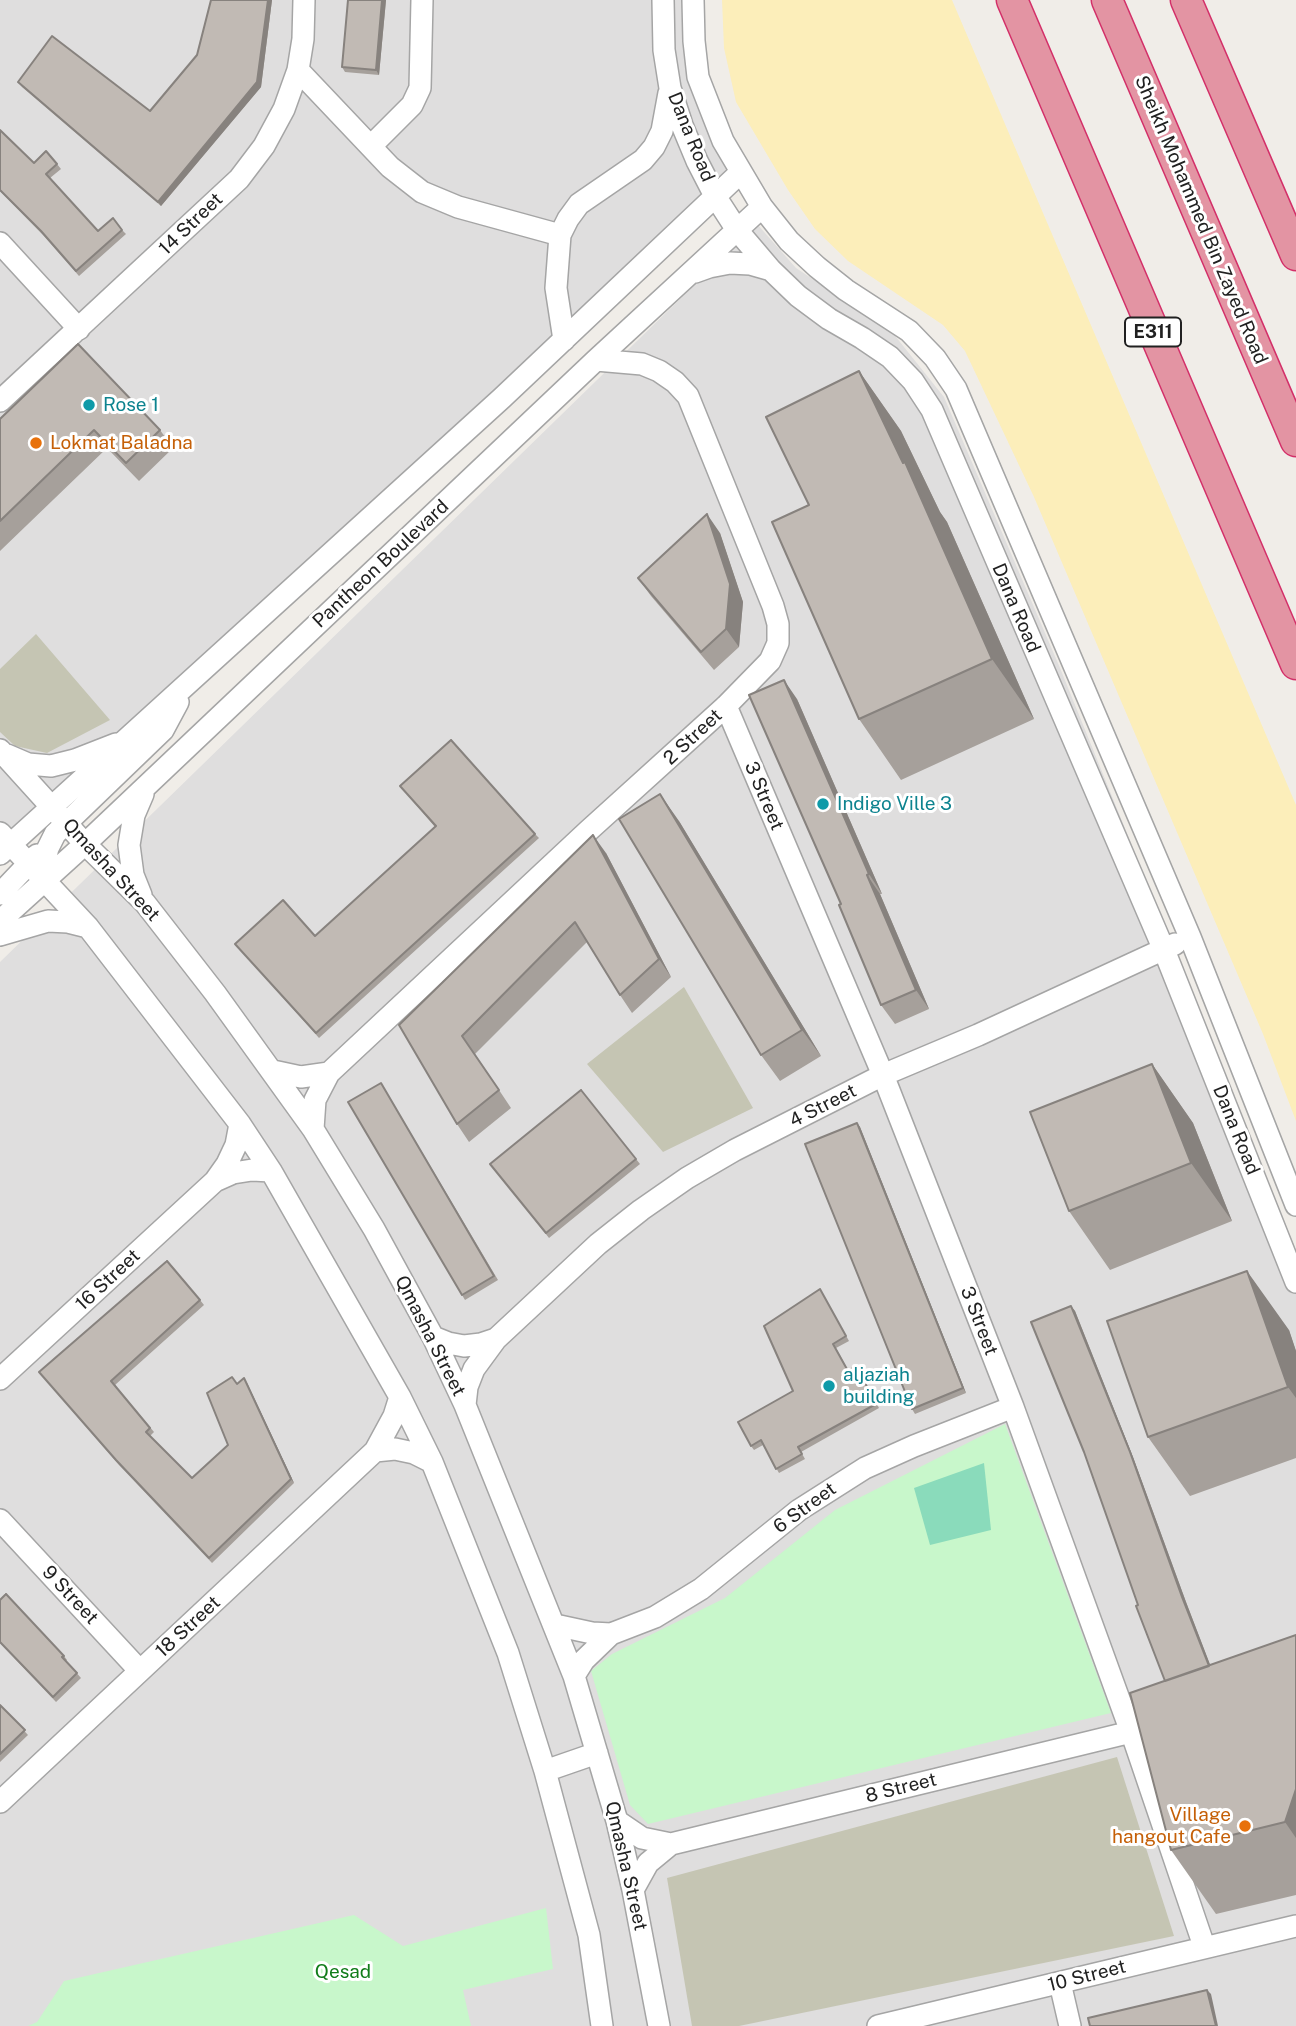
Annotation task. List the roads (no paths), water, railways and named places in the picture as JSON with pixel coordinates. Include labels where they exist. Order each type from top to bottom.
[{"type":"highway","name":"E311","points":[[1012,0],[1296,664]]},
{"type":"highway","name":"Sheikh Mohammed Bin Zayed Road","points":[[1107,0],[1296,441]]},
{"type":"highway","points":[[1186,0],[1296,255]]},
{"type":"street","name":"14 Street","points":[[0,401],[239,179],[284,109],[298,69],[303,39],[304,0]]},
{"type":"street","points":[[370,146],[412,105],[420,88],[422,0]]},
{"type":"street","name":"Dana Road","points":[[663,0],[664,50],[670,88],[696,162],[737,230],[771,270],[798,296],[890,357],[913,382],[932,410],[1164,950],[1296,1282]]},
{"type":"street","name":"Dana Road","points":[[693,0],[698,77],[723,141],[762,207],[789,242],[817,267],[846,290],[908,331],[935,358],[956,389],[1190,937],[1296,1205]]},
{"type":"street","points":[[298,69],[405,180],[439,201],[560,235]]},
{"type":"street","points":[[564,340],[556,288],[560,235],[579,204],[643,160],[654,147],[662,131],[670,88]]},
{"type":"street","name":"Pantheon Boulevard","points":[[4,844],[59,815],[131,738],[564,340],[741,172]]},
{"type":"street","name":"Pantheon Boulevard","points":[[0,921],[762,207]]},
{"type":"street","points":[[0,243],[79,329]]},
{"type":"street","points":[[690,274],[730,263],[751,264],[771,270]]},
{"type":"street","name":"2 Street","points":[[313,1129],[315,1100],[329,1073],[726,706],[770,661],[778,643],[778,624],[773,606],[688,396],[675,382],[642,364],[596,360]]},
{"type":"street","points":[[0,894],[30,865],[59,815],[163,730],[183,690]]},
{"type":"street","name":"3 Street","points":[[726,706],[883,1075],[1013,1407],[1204,1946]]},
{"type":"street","points":[[3,752],[27,764],[51,766],[75,760],[131,738]]},
{"type":"street","name":"Qmasha Street","points":[[3,752],[85,844],[145,903],[215,993],[313,1129],[374,1229],[433,1337],[465,1405],[575,1676],[617,1821],[659,2026]]},
{"type":"street","points":[[145,903],[133,875],[129,845],[134,814],[146,787]]},
{"type":"street","points":[[46,880],[44,864],[59,815]]},
{"type":"street","points":[[4,844],[46,880],[88,927],[240,1124],[271,1171],[400,1397],[432,1462],[508,1653],[545,1771],[589,1935],[602,2026]]},
{"type":"street","points":[[0,935],[48,921],[88,927]]},
{"type":"street","name":"4 Street","points":[[465,1405],[467,1387],[474,1369],[496,1339],[598,1244],[687,1178],[734,1150],[883,1075],[978,1035],[1190,937]]},
{"type":"street","points":[[273,1072],[301,1077],[329,1073]]},
{"type":"street","name":"16 Street","points":[[0,1379],[215,1181],[236,1144],[240,1124]]},
{"type":"street","name":"16 Street","points":[[215,1181],[233,1173],[271,1171]]},
{"type":"street","points":[[433,1337],[464,1346],[496,1339]]},
{"type":"street","name":"18 Street","points":[[0,1802],[375,1451],[394,1416],[400,1397]]},
{"type":"street","name":"6 Street","points":[[575,1676],[596,1646],[611,1634],[655,1617],[701,1589],[799,1510],[864,1468],[1013,1407]]},
{"type":"street","points":[[375,1451],[394,1449],[414,1453],[432,1462]]},
{"type":"street","name":"9 Street","points":[[0,1520],[141,1671]]},
{"type":"street","name":"6 Street","points":[[555,1625],[611,1634]]},
{"type":"street","name":"8 Street","points":[[617,1821],[642,1838],[671,1844],[1130,1732]]},
{"type":"street","points":[[545,1771],[597,1753]]},
{"type":"street","name":"8 Street","points":[[633,1889],[648,1863],[671,1844]]},
{"type":"street","name":"10 Street","points":[[878,2026],[1296,1926]]},
{"type":"street","points":[[1060,1983],[1070,2026]]},
{"type":"place","name":"Rose 1","points":[[89,405]]},
{"type":"place","name":"Lokmat Baladna","points":[[36,443]]},
{"type":"place","name":"Indigo Ville 3","points":[[823,804]]},
{"type":"place","name":"aljaziah building","points":[[829,1386]]},
{"type":"place","name":"Village hangout Cafe","points":[[1245,1826]]},
{"type":"park label","name":"Qesad","points":[[343,1972]]}]
